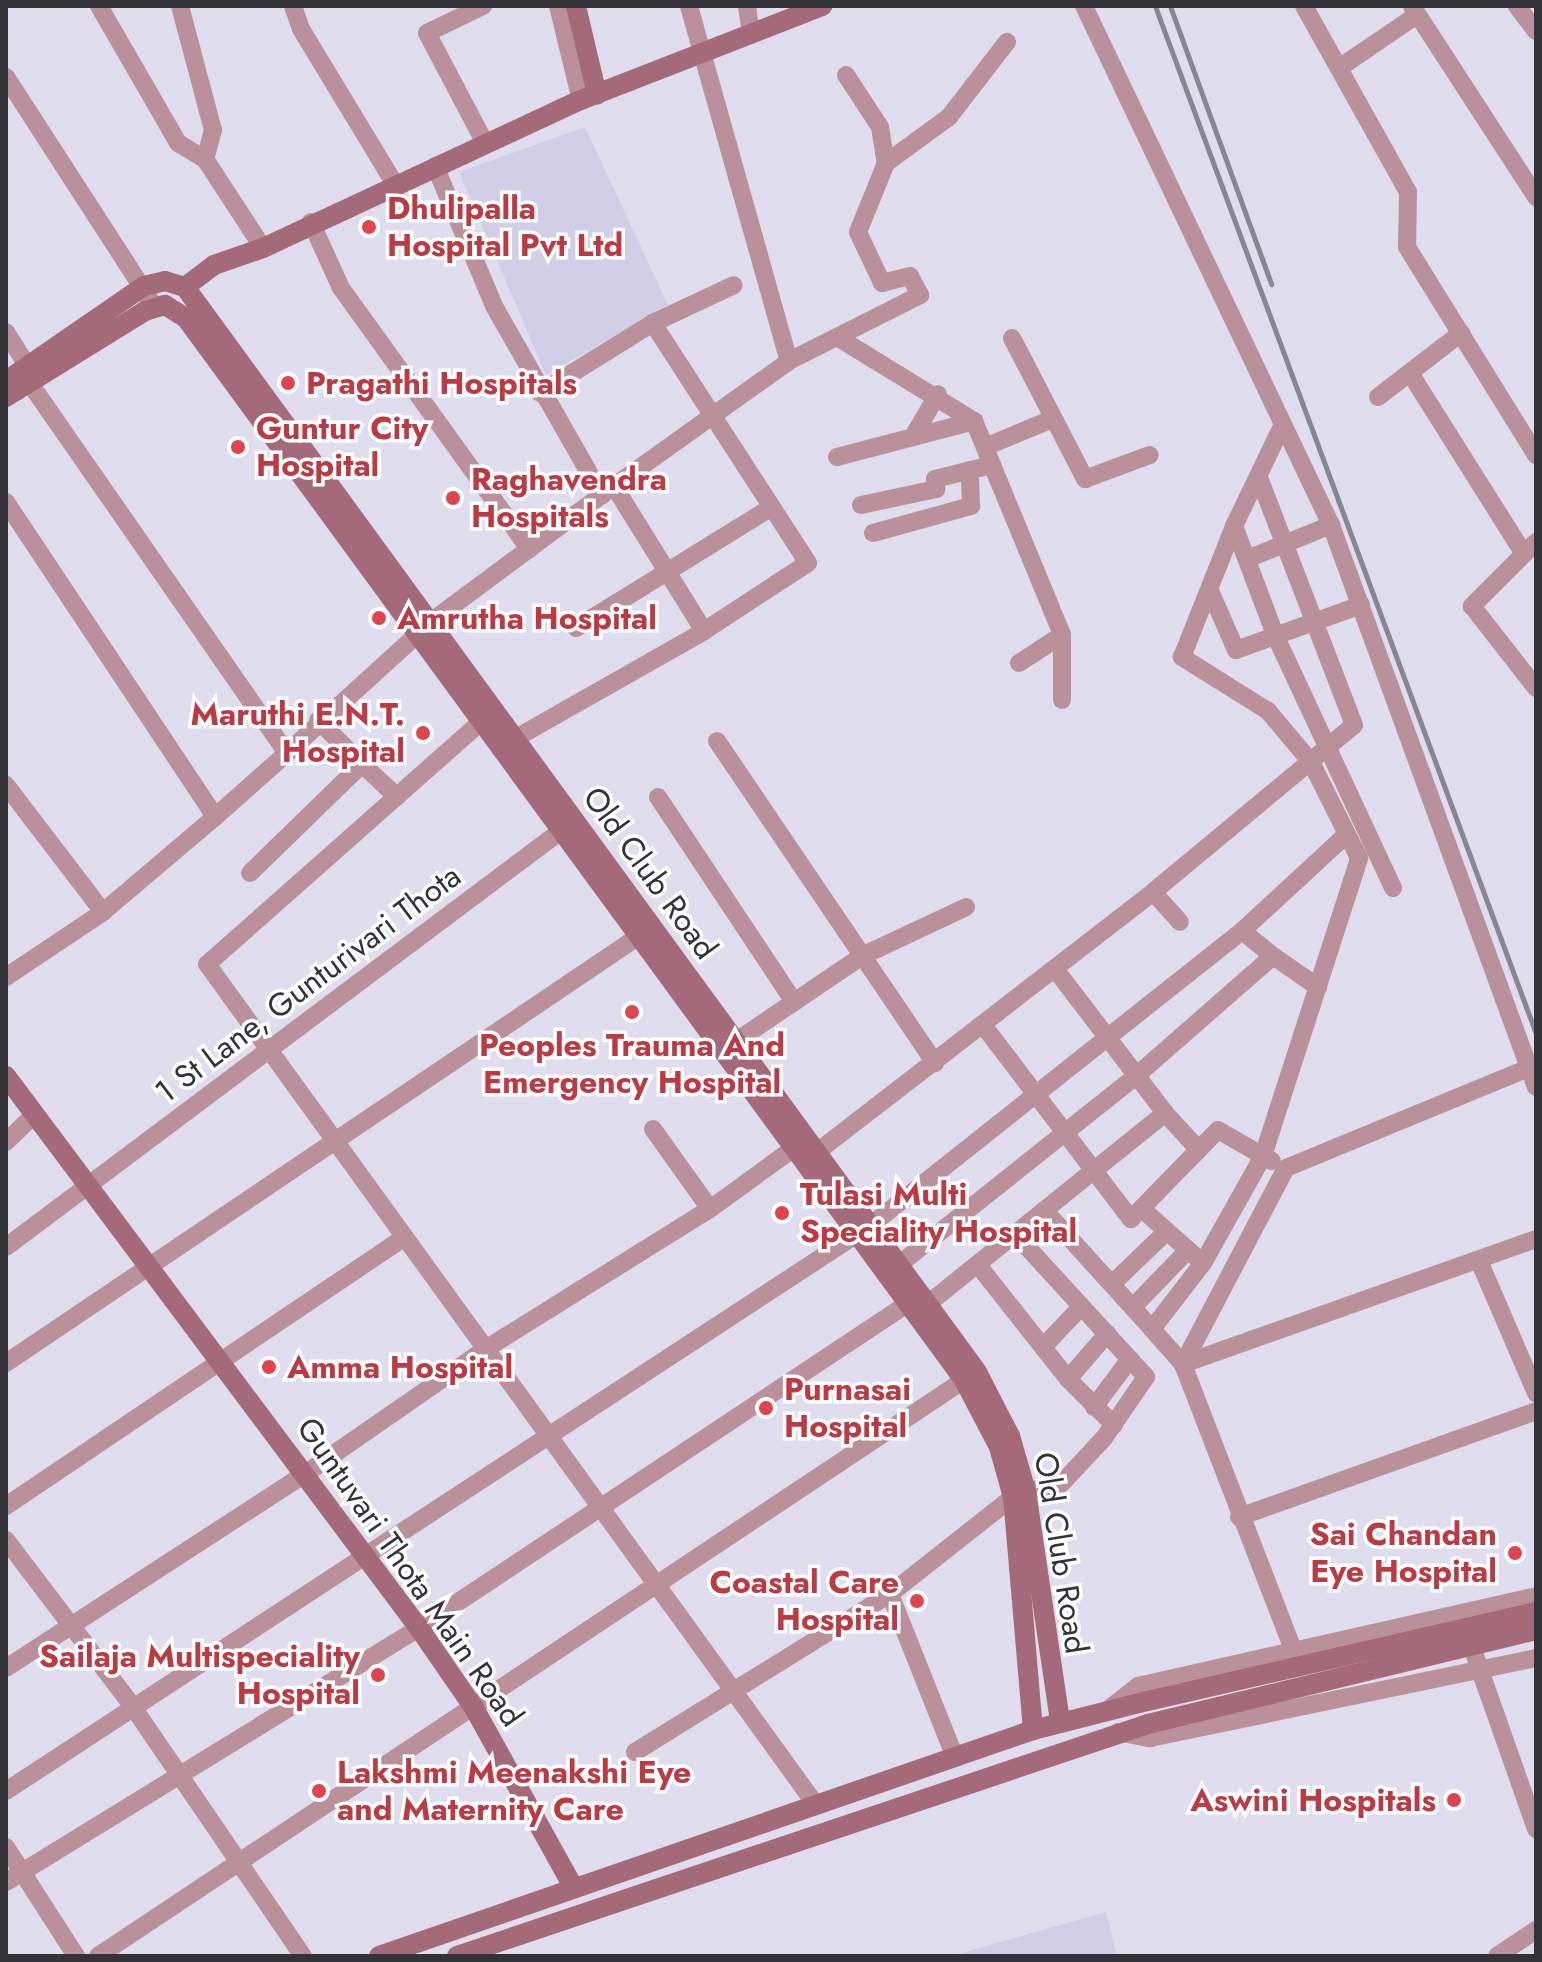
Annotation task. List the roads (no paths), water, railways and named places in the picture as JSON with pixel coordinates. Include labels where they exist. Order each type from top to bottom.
[{"type":"street","points":[[99,6],[178,143],[205,159],[263,248]]},
{"type":"street","points":[[180,6],[213,130],[205,159]]},
{"type":"street","points":[[293,6],[301,29],[395,184]]},
{"type":"street","points":[[483,6],[427,33],[485,143]]},
{"type":"street","points":[[558,6],[589,97]]},
{"type":"street","points":[[576,6],[589,97]]},
{"type":"street","points":[[689,6],[700,56],[789,361]]},
{"type":"street","points":[[747,6],[751,34]]},
{"type":"street","points":[[6,397],[29,374],[144,286],[165,281],[185,287],[214,265],[263,248],[311,222],[589,97],[700,56],[796,12],[822,6]]},
{"type":"street","points":[[1084,6],[1331,525],[1536,1087]]},
{"type":"street","points":[[1304,6],[1408,192],[1407,247],[1536,455]]},
{"type":"street","points":[[1517,6],[1536,31]]},
{"type":"street","points":[[1339,68],[1414,10],[1536,197]]},
{"type":"street","points":[[886,163],[949,117],[1007,42]]},
{"type":"street","points":[[6,977],[103,912],[215,817],[287,753],[318,720],[424,628],[529,549],[789,361],[920,295],[910,276],[882,283],[858,232],[886,163],[880,127],[846,75]]},
{"type":"street","points":[[6,77],[155,307],[29,374],[6,381]]},
{"type":"street","points":[[435,166],[494,306],[540,393],[668,573],[704,631]]},
{"type":"street","points":[[311,222],[341,288],[529,549]]},
{"type":"street","points":[[540,393],[653,323],[734,285]]},
{"type":"street","name":"Old Club Road","points":[[185,287],[424,628],[482,721],[794,1148],[865,1229],[990,1394],[1020,1494],[1060,1721]]},
{"type":"street","name":"Old Club Road","points":[[155,307],[174,307],[186,318],[424,628],[516,738],[817,1152],[865,1229],[901,1263],[999,1447],[1020,1494],[1033,1730]]},
{"type":"street","points":[[516,738],[704,631],[808,563],[653,323]]},
{"type":"street","points":[[6,332],[29,374],[287,753]]},
{"type":"street","points":[[1378,397],[1461,333]]},
{"type":"street","points":[[837,337],[907,383],[938,394],[974,421],[1062,635],[1062,700]]},
{"type":"street","points":[[1012,338],[1050,420],[1085,479],[1150,455]]},
{"type":"street","points":[[1410,373],[1530,548],[1472,606],[1536,688]]},
{"type":"street","points":[[915,433],[938,394]]},
{"type":"street","points":[[985,447],[1050,420]]},
{"type":"street","points":[[837,457],[915,433],[974,421]]},
{"type":"street","points":[[1152,1329],[1203,1263],[1263,1156],[1359,858],[1311,762],[1268,711],[1182,657],[1211,593],[1234,526],[1283,424]]},
{"type":"street","points":[[861,505],[936,489],[935,479],[991,465]]},
{"type":"street","points":[[873,533],[971,506],[970,470]]},
{"type":"street","points":[[817,1152],[1153,892],[1354,725],[1259,477]]},
{"type":"street","points":[[6,502],[215,817]]},
{"type":"street","points":[[576,628],[772,507]]},
{"type":"street","points":[[1247,559],[1331,525]]},
{"type":"street","points":[[1234,526],[1276,637],[1393,888]]},
{"type":"street","points":[[1211,593],[1236,650],[1361,605]]},
{"type":"street","points":[[1019,663],[1062,635]]},
{"type":"street","points":[[318,720],[397,797]]},
{"type":"street","points":[[482,721],[207,964],[266,1053],[816,1805]]},
{"type":"street","points":[[717,741],[935,1063]]},
{"type":"street","points":[[250,873],[362,764]]},
{"type":"street","points":[[6,785],[103,912]]},
{"type":"street","points":[[658,797],[794,1002]]},
{"type":"street","name":"1 St Lane, Gunturivari Thota","points":[[6,1247],[91,1188],[562,830]]},
{"type":"street","points":[[6,1791],[865,1229],[1035,1098],[1242,931],[1346,835]]},
{"type":"street","points":[[1153,892],[1180,922]]},
{"type":"street","points":[[735,1042],[862,956],[966,907]]},
{"type":"street","points":[[1242,931],[1318,987]]},
{"type":"street","points":[[6,1363],[639,936]]},
{"type":"street","points":[[901,1263],[1136,1076],[1273,956]]},
{"type":"street","points":[[1055,969],[1165,1113],[1199,1150]]},
{"type":"street","points":[[983,1025],[1035,1098],[1131,1219],[1218,1130],[1286,1168]]},
{"type":"street","points":[[1183,1364],[1286,1168],[1529,1068]]},
{"type":"street","name":"Guntuvari Thota Main Road","points":[[6,1076],[152,1265],[419,1628],[474,1708],[572,1885]]},
{"type":"street","points":[[14,1877],[419,1628],[978,1265],[1165,1113]]},
{"type":"street","points":[[6,1142],[35,1114]]},
{"type":"street","points":[[653,1129],[710,1209]]},
{"type":"street","points":[[6,1668],[305,1474],[484,1350],[710,1209],[794,1148]]},
{"type":"street","points":[[1142,1209],[1203,1263]]},
{"type":"street","points":[[1046,1212],[1183,1364],[1239,1517],[1294,1652]]},
{"type":"street","points":[[1112,1284],[1166,1232]]},
{"type":"street","points":[[635,1752],[890,1594],[1020,1494],[1062,1483],[1114,1425],[1146,1377],[1017,1236]]},
{"type":"street","points":[[6,1506],[402,1239]]},
{"type":"street","points":[[1183,1364],[1480,1263],[1536,1239]]},
{"type":"street","points":[[1133,1307],[1187,1251]]},
{"type":"street","points":[[1480,1263],[1536,1393]]},
{"type":"street","points":[[978,1265],[1068,1379],[1114,1425]]},
{"type":"street","points":[[1043,1347],[1081,1307]]},
{"type":"street","points":[[1068,1379],[1107,1334]]},
{"type":"street","points":[[1094,1407],[1130,1359]]},
{"type":"street","points":[[98,1956],[658,1588],[964,1380]]},
{"type":"street","points":[[1239,1517],[1536,1411]]},
{"type":"street","points":[[6,1540],[68,1627],[133,1707],[242,1862],[303,1956]]},
{"type":"street","points":[[890,1594],[955,1757]]},
{"type":"street","points":[[1110,1708],[1138,1686],[1536,1596]]},
{"type":"street","points":[[379,1956],[572,1885],[1060,1721],[1536,1612]]},
{"type":"street","points":[[1461,1615],[1536,1829]]},
{"type":"street","points":[[457,1956],[1118,1732],[1536,1630]]},
{"type":"street","points":[[1118,1732],[1150,1738],[1536,1658]]},
{"type":"street","points":[[6,1847],[14,1877],[76,1956]]},
{"type":"street","points":[[1497,1956],[1520,1950],[1536,1930]]},
{"type":"railway","points":[[1155,6],[1536,1034]]},
{"type":"railway","points":[[1170,6],[1271,284]]},
{"type":"place","name":"Dhulipalla Hospital Pvt Ltd","points":[[369,227]]},
{"type":"place","name":"Pragathi Hospitals","points":[[288,383]]},
{"type":"place","name":"Guntur City Hospital","points":[[238,447]]},
{"type":"place","name":"Raghavendra Hospitals","points":[[453,498]]},
{"type":"place","name":"Amrutha Hospital","points":[[379,618]]},
{"type":"place","name":"Maruthi E.N.T. Hospital","points":[[423,733]]},
{"type":"place","name":"Peoples Trauma And Emergency Hospital","points":[[632,1012]]},
{"type":"place","name":"Tulasi Multi Speciality Hospital","points":[[782,1213]]},
{"type":"place","name":"Amma Hospital","points":[[269,1367]]},
{"type":"place","name":"Purnasai Hospital","points":[[766,1408]]},
{"type":"place","name":"Sai Chandan Eye Hospital","points":[[1515,1553]]},
{"type":"place","name":"Coastal Care Hospital","points":[[917,1601]]},
{"type":"place","name":"Sailaja Multispeciality Hospital","points":[[378,1675]]},
{"type":"place","name":"Lakshmi Meenakshi Eye and Maternity Care","points":[[319,1791]]},
{"type":"place","name":"Aswini Hospitals","points":[[1454,1800]]}]
